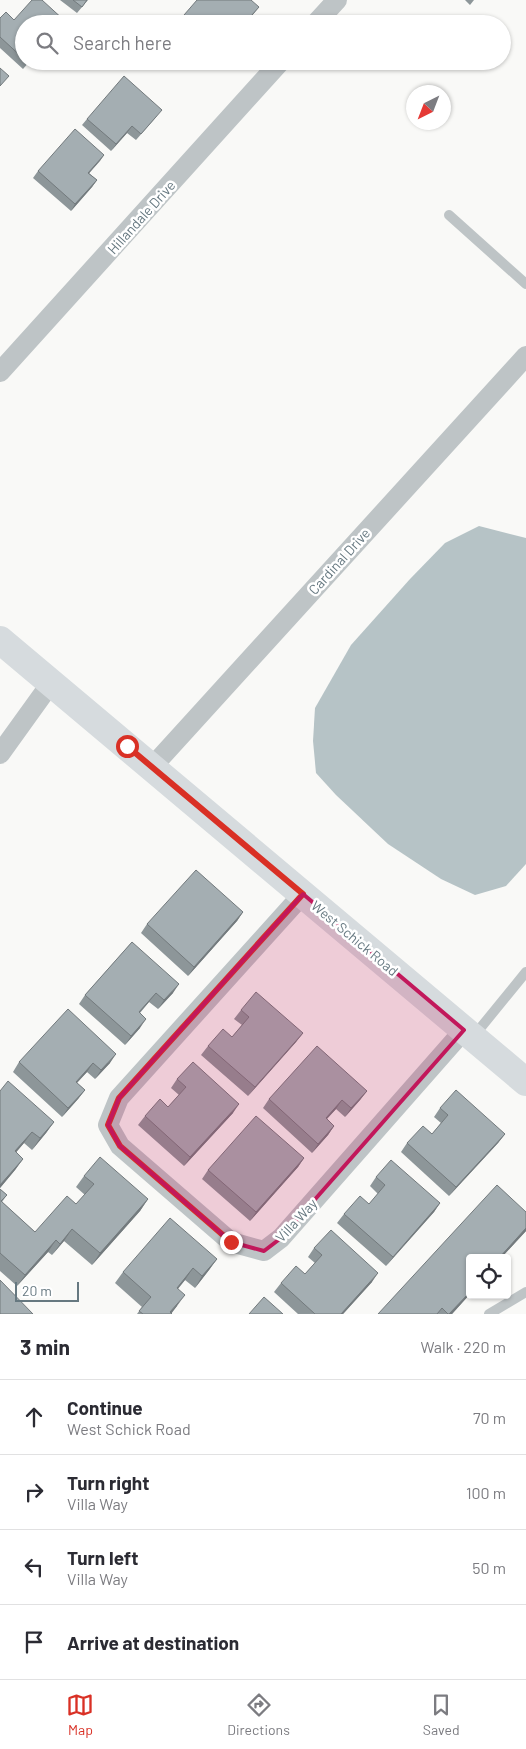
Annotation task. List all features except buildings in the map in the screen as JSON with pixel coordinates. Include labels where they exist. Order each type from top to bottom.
[{"type":"street","points":[[323,15],[337,0]]},
{"type":"street","name":"Hillandale Drive","points":[[0,372],[273,70]]},
{"type":"street","name":"Cardinal Drive","points":[[152,767],[526,356]]},
{"type":"street","name":"West Schick Road","points":[[0,640],[526,1082]]},
{"type":"street","points":[[0,754],[52,683]]},
{"type":"street","name":"Villa Way","points":[[303,894],[119,1098],[108,1125],[120,1146],[231,1242],[264,1251],[281,1238],[468,1033]]},
{"type":"lane","points":[[449,215],[526,284]]},
{"type":"lane","points":[[468,1033],[526,972]]},
{"type":"lane","points":[[490,1314],[526,1292]]},
{"type":"highlighted area","points":[[303,894],[464,1030],[281,1238],[264,1251],[231,1242],[120,1146],[108,1125],[119,1098]]},
{"type":"shaded area","points":[[479,526],[526,538],[526,864],[506,886],[475,895],[441,879],[388,844],[336,795],[316,773],[313,741],[315,708],[351,645],[445,543]]},
{"type":"route","points":[[127,746],[303,894],[119,1098],[108,1125],[120,1146],[231,1242]]}]
